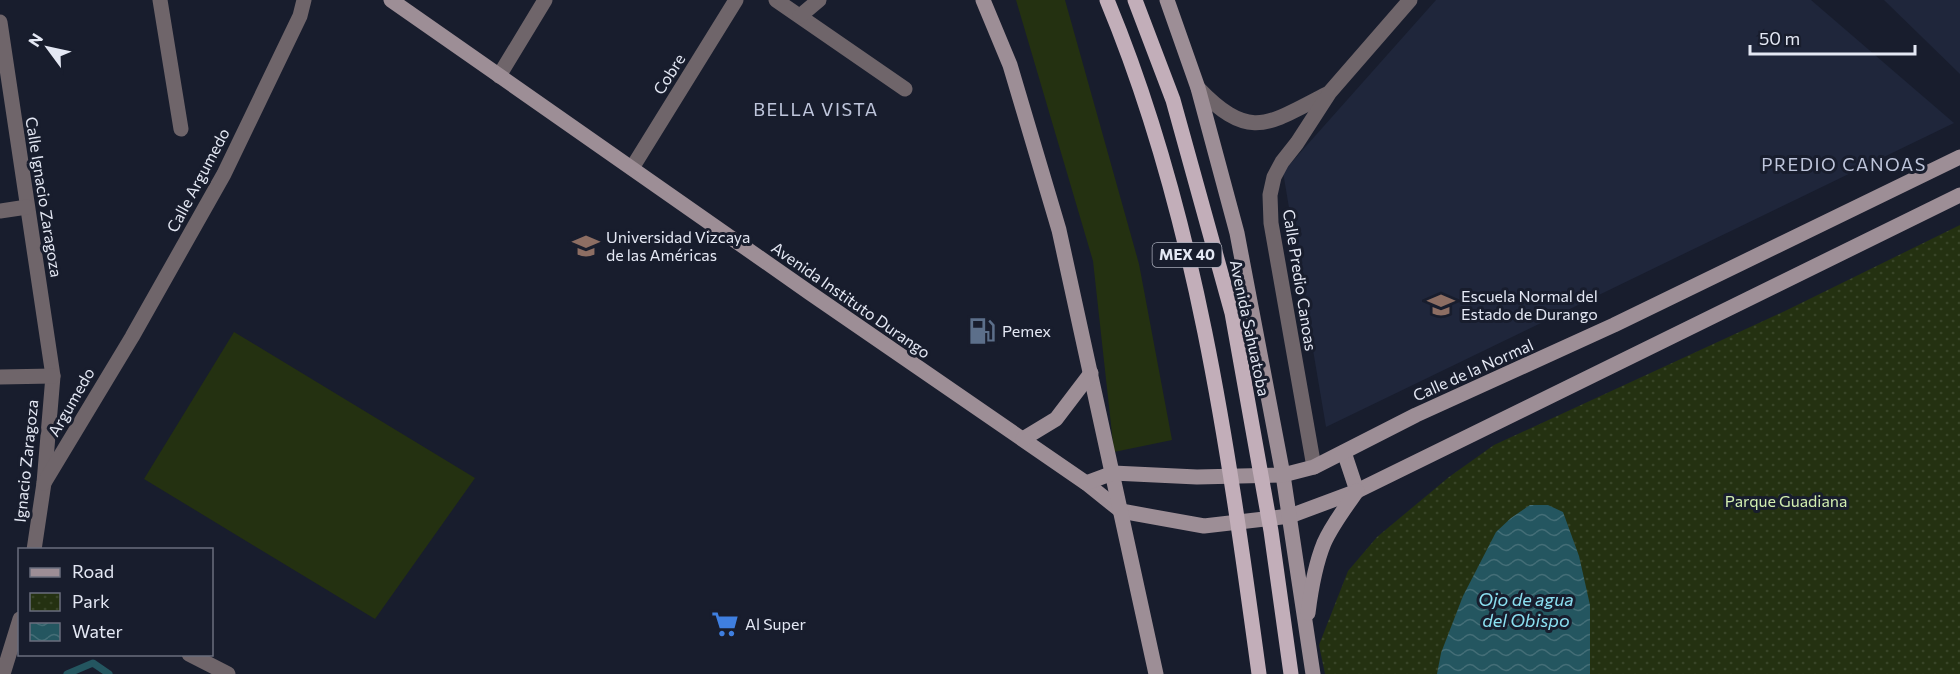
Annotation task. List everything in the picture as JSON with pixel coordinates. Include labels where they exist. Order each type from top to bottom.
[{"type":"main road","name":"MEX 40","points":[[1107,0],[1140,85],[1150,118],[1204,325],[1238,518],[1259,674]]},
{"type":"main road","name":"Avenida Sahuatoba","points":[[1135,0],[1173,100],[1232,313],[1271,531],[1291,674]]},
{"type":"street","points":[[160,0],[181,129]]},
{"type":"street","name":"Calle Argumedo","points":[[111,370],[138,327],[224,174],[300,16],[304,0]]},
{"type":"street","name":"Avenida Instituto Durango","points":[[391,0],[1086,483],[1121,511]]},
{"type":"street","points":[[500,76],[545,0]]},
{"type":"street","name":"Cobre","points":[[632,168],[736,0]]},
{"type":"street","points":[[776,0],[906,88]]},
{"type":"street","points":[[800,16],[819,0]]},
{"type":"street","points":[[983,0],[1010,65],[1056,219],[1156,674]]},
{"type":"street","points":[[1167,0],[1198,88],[1237,233],[1283,475],[1314,674]]},
{"type":"street","name":"Calle Predio Canoas","points":[[1314,467],[1271,224],[1270,195],[1274,177],[1282,162],[1330,92],[1410,0]]},
{"type":"street","name":"Calle Ignacio Zaragoza","points":[[0,22],[53,376]]},
{"type":"street","points":[[1198,88],[1217,107],[1234,118],[1250,123],[1267,122],[1282,117],[1330,92]]},
{"type":"street","name":"Calle de la Normal","points":[[1113,473],[1197,477],[1283,475],[1314,467],[1416,415],[1614,325],[1960,157]]},
{"type":"street","points":[[1121,511],[1204,526],[1290,516],[1357,491],[1960,195]]},
{"type":"street","points":[[0,211],[27,207]]},
{"type":"street","name":"Argumedo","points":[[44,483],[111,370]]},
{"type":"street","points":[[1023,439],[1056,419],[1091,373]]},
{"type":"street","points":[[0,377],[53,376]]},
{"type":"street","name":"Ignacio Zaragoza","points":[[34,548],[44,483],[53,376]]},
{"type":"street","points":[[1344,452],[1357,491]]},
{"type":"street","points":[[1086,483],[1113,473]]},
{"type":"street","points":[[1305,627],[1312,585],[1324,544],[1357,491]]},
{"type":"street","points":[[2,674],[18,625]]},
{"type":"street","points":[[193,656],[228,674]]},
{"type":"shaded area","name":"Escuela Normal del Estado de Durango","points":[[1436,0],[1811,0],[1954,123],[1326,427],[1283,172]]},
{"type":"shaded area","points":[[1884,0],[1960,0],[1960,74]]},
{"type":"green space","points":[[1016,0],[1065,0],[1139,264],[1172,440],[1114,452],[1093,261]]},
{"type":"green space","name":"Parque Guadiana","points":[[1960,225],[1960,674],[1325,674],[1319,645],[1348,571],[1377,537],[1449,477],[1494,445],[1785,311]]},
{"type":"green space","points":[[234,332],[475,478],[375,619],[144,479]]},
{"type":"water","name":"Ojo de agua del Obispo","points":[[1530,505],[1548,505],[1563,512],[1579,556],[1590,605],[1590,674],[1437,674],[1441,653],[1463,596],[1496,532]]},
{"type":"waterway","points":[[67,674],[93,663],[109,674]]},
{"type":"place","name":"Universidad Vizcaya de las Américas","points":[[586,246]]},
{"type":"place","name":"Escuela Normal del Estado de Durango","points":[[1441,305]]},
{"type":"place","name":"Pemex","points":[[982,331]]},
{"type":"place","name":"Al Super","points":[[725,624]]},
{"type":"district","name":"BELLA VISTA","points":[[816,110]]},
{"type":"district","name":"PREDIO CANOAS","points":[[1844,165]]}]
